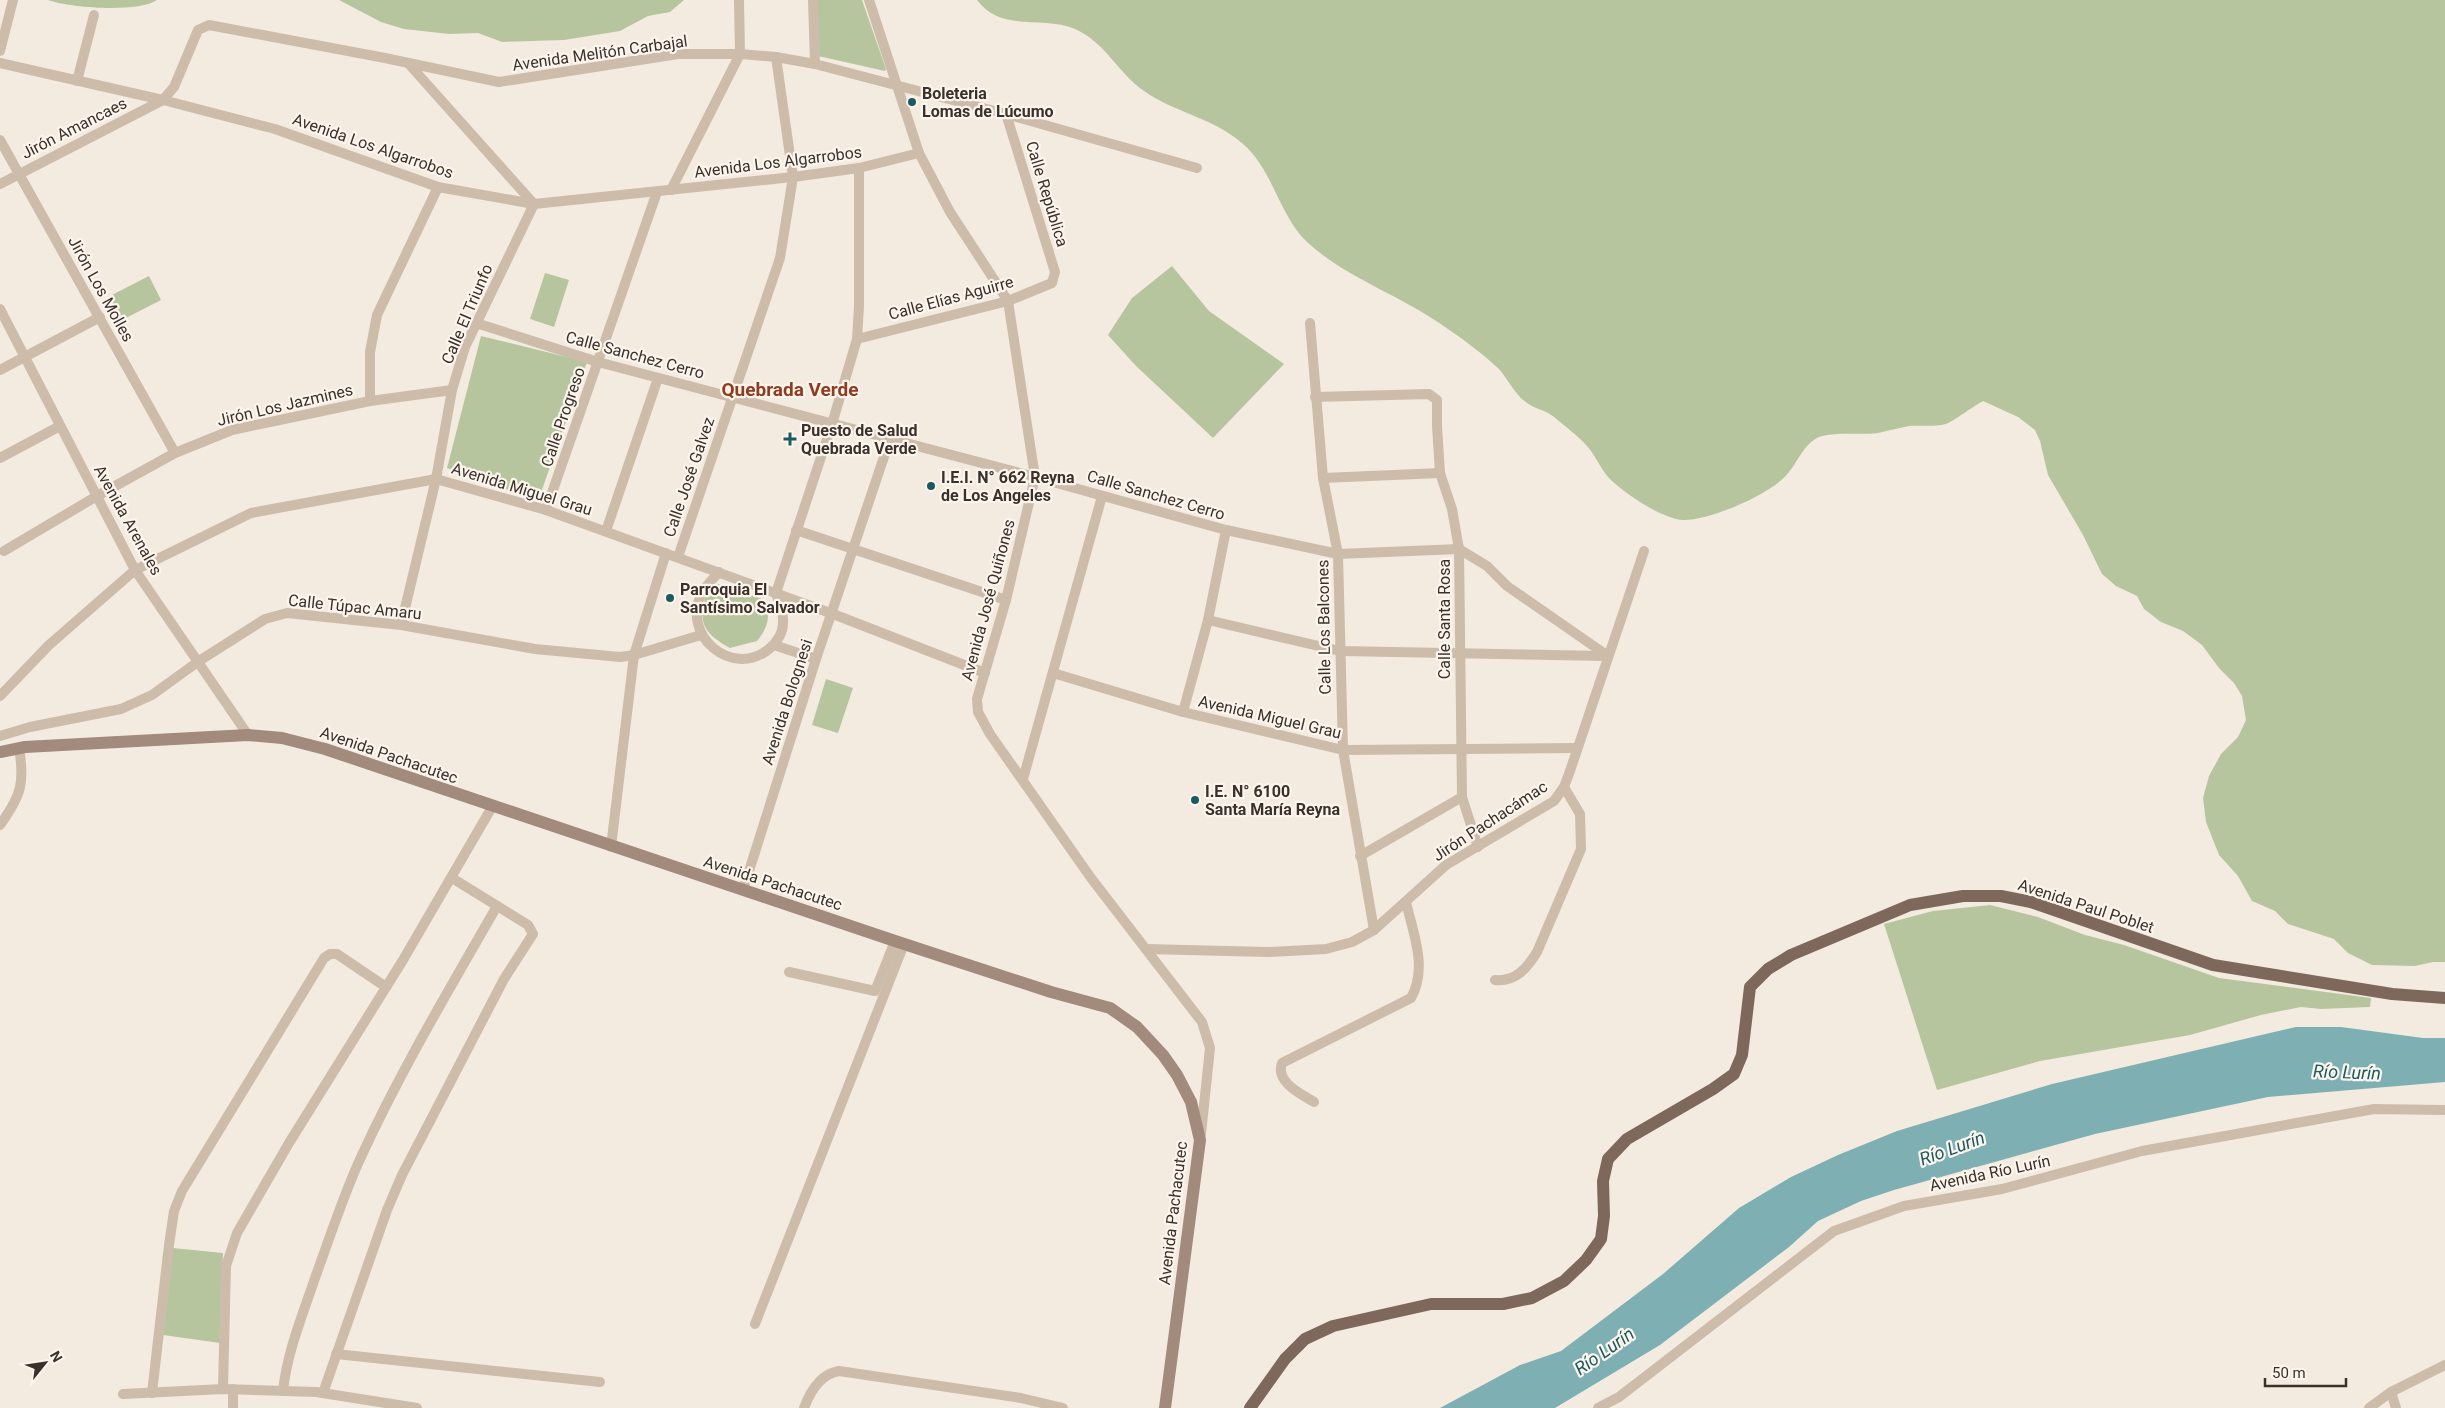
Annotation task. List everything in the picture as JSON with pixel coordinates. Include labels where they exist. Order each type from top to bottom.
[{"type":"main road","name":"Avenida Pachacutec","points":[[0,752],[19,748],[248,735],[282,738],[325,749],[492,807],[900,943],[1042,989],[1110,1008],[1137,1027],[1163,1055],[1177,1075],[1191,1102],[1200,1140],[1165,1408]]},
{"type":"main road","name":"Avenida Paul Poblet","points":[[1250,1408],[1285,1359],[1298,1345],[1305,1339],[1333,1326],[1431,1304],[1502,1304],[1532,1298],[1564,1281],[1586,1260],[1600,1239],[1604,1216],[1604,1181],[1608,1159],[1627,1139],[1713,1090],[1734,1074],[1742,1055],[1750,987],[1768,969],[1791,955],[1910,905],[1963,896],[2001,896],[2031,902],[2213,965],[2392,994],[2445,998]]},
{"type":"street","points":[[0,51],[13,0]]},
{"type":"street","points":[[671,190],[740,54],[739,0]]},
{"type":"street","points":[[813,0],[815,64]]},
{"type":"street","name":"Avenida José Quiñones","points":[[868,0],[919,153],[950,212],[1008,301],[1036,477],[1006,600],[977,700],[978,712],[990,734],[1091,878],[1202,1022],[1208,1036],[1209,1064],[1200,1140]]},
{"type":"street","points":[[77,81],[94,16]]},
{"type":"street","name":"Avenida Melitón Carbajal","points":[[163,100],[174,86],[198,30],[203,26],[408,63],[499,82],[510,82],[678,54],[776,56],[815,64],[1006,114],[1197,168]]},
{"type":"street","name":"Calle José Galvez","points":[[678,558],[780,258],[793,177],[776,56]]},
{"type":"street","name":"Avenida Los Algarrobos","points":[[0,63],[163,100],[275,129],[438,186],[534,204],[793,177],[859,168],[919,153]]},
{"type":"street","points":[[408,63],[534,204]]},
{"type":"street","name":"Jirón Amancaes","points":[[0,184],[163,100]]},
{"type":"street","name":"Calle República","points":[[1006,114],[1055,272],[1055,278],[1052,283]]},
{"type":"street","name":"Jirón Los Molles","points":[[0,140],[175,453]]},
{"type":"street","points":[[719,572],[702,592],[697,607],[697,622],[701,635],[710,647],[722,655],[736,659],[750,658],[763,654],[774,645],[782,633],[783,622],[776,593],[832,424],[857,339],[859,306],[859,168]]},
{"type":"street","points":[[370,401],[370,352],[378,315],[438,186]]},
{"type":"street","name":"Calle Progreso","points":[[546,510],[657,192]]},
{"type":"street","name":"Calle El Triunfo","points":[[401,625],[436,479],[452,390],[465,347],[534,204]]},
{"type":"street","name":"Calle Elías Aguirre","points":[[857,339],[1008,301],[1052,283]]},
{"type":"street","name":"Avenida Arenales","points":[[0,309],[135,570],[248,735]]},
{"type":"street","points":[[0,370],[100,317]]},
{"type":"street","name":"Calle Sanchez Cerro","points":[[476,323],[598,362],[1036,477],[1226,530],[1338,554],[1459,549]]},
{"type":"street","name":"Calle Los Balcones","points":[[1310,323],[1323,478],[1338,554],[1343,750],[1374,930]]},
{"type":"street","points":[[606,531],[658,378]]},
{"type":"street","name":"Jirón Los Jazmines","points":[[4,551],[175,453],[232,430],[370,401],[452,390]]},
{"type":"street","name":"Calle Santa Rosa","points":[[1315,397],[1429,394],[1437,400],[1436,426],[1440,473],[1452,509],[1459,549],[1462,797],[1478,847]]},
{"type":"street","points":[[0,458],[60,426]]},
{"type":"street","name":"Avenida Bolognesi","points":[[742,890],[816,659],[833,614],[890,439]]},
{"type":"street","points":[[1323,478],[1440,473]]},
{"type":"street","name":"Avenida Miguel Grau","points":[[0,696],[49,645],[135,570],[251,513],[436,479],[546,510],[606,531],[833,614],[984,673]]},
{"type":"street","points":[[1023,779],[1102,496]]},
{"type":"street","points":[[796,530],[1006,600]]},
{"type":"street","points":[[1183,712],[1208,620],[1226,530]]},
{"type":"street","points":[[1459,549],[1487,566],[1507,586],[1608,656]]},
{"type":"street","name":"Jirón Pachacámac","points":[[1146,949],[1268,952],[1326,949],[1352,942],[1374,930],[1446,865],[1554,801],[1564,787],[1644,551]]},
{"type":"street","name":"Calle José Galvez","points":[[611,847],[634,656],[666,553]]},
{"type":"street","name":"Calle Túpac Amaru","points":[[0,736],[30,727],[121,709],[152,695],[199,661],[276,614],[287,613],[401,625],[534,649],[620,657],[634,656],[701,635]]},
{"type":"street","points":[[1208,620],[1340,651],[1608,656]]},
{"type":"street","points":[[774,645],[816,659]]},
{"type":"street","name":"Avenida Miguel Grau","points":[[1052,673],[1183,712],[1343,750],[1577,748]]},
{"type":"street","points":[[0,825],[15,803],[20,790],[23,772],[19,748]]},
{"type":"street","points":[[1495,980],[1515,977],[1528,967],[1537,952],[1580,849],[1580,814],[1564,787]]},
{"type":"street","points":[[1360,856],[1462,797]]},
{"type":"street","points":[[233,1408],[228,1389],[226,1266],[237,1233],[289,1143],[452,878],[492,807]]},
{"type":"street","points":[[323,1393],[387,1210],[402,1175],[504,979],[533,934],[528,925],[452,878]]},
{"type":"street","points":[[1314,1102],[1292,1088],[1282,1077],[1280,1069],[1282,1063],[1411,998],[1417,987],[1420,962],[1406,902]]},
{"type":"street","points":[[283,1391],[285,1373],[311,1290],[335,1220],[361,1157],[425,1033],[497,906]]},
{"type":"street","points":[[789,972],[875,991],[900,943]]},
{"type":"street","points":[[755,1324],[900,943]]},
{"type":"street","points":[[152,1393],[174,1211],[186,1184],[324,958],[330,954],[337,954],[386,987]]},
{"type":"street","name":"Avenida Río Lurín","points":[[1598,1408],[1619,1397],[1834,1230],[1904,1206],[2002,1189],[2142,1151],[2374,1109],[2445,1110]]},
{"type":"street","points":[[336,1354],[600,1382]]},
{"type":"street","points":[[2368,1408],[2391,1392],[2445,1364]]},
{"type":"street","points":[[804,1408],[809,1394],[821,1380],[830,1373],[839,1371],[1021,1398],[1063,1408]]},
{"type":"street","points":[[123,1394],[228,1389],[283,1391],[323,1393],[417,1408]]},
{"type":"street","points":[[2391,1392],[2396,1408]]},
{"type":"green space","points":[[48,0],[157,0],[135,7],[104,8],[58,3]]},
{"type":"green space","points":[[339,0],[684,0],[670,12],[648,16],[620,31],[564,40],[502,42],[478,33],[449,34],[404,29],[381,22]]},
{"type":"green space","points":[[818,0],[862,0],[886,69],[885,71],[818,56]]},
{"type":"green space","points":[[977,0],[2445,0],[2445,962],[2433,962],[2415,966],[2372,965],[2348,953],[2334,939],[2288,924],[2275,911],[2252,901],[2238,876],[2219,855],[2206,822],[2203,798],[2209,776],[2221,754],[2238,737],[2246,720],[2242,696],[2234,683],[2219,668],[2202,645],[2183,631],[2161,622],[2144,609],[2137,596],[2116,586],[2102,574],[2083,535],[2048,475],[2040,441],[2035,430],[2018,417],[1983,401],[1946,424],[1909,426],[1878,433],[1822,436],[1816,438],[1807,446],[1781,480],[1756,497],[1724,511],[1694,519],[1683,520],[1664,515],[1632,497],[1614,483],[1580,439],[1551,415],[1523,400],[1499,369],[1473,347],[1428,316],[1356,277],[1322,255],[1307,242],[1289,219],[1262,166],[1243,144],[1232,135],[1156,99],[1144,91],[1126,76],[1095,42],[1075,29],[1050,23],[1010,20],[987,10]]},
{"type":"green space","points":[[1172,266],[1209,311],[1284,364],[1213,438],[1136,366],[1108,335],[1132,298]]},
{"type":"green space","points":[[545,273],[569,280],[554,327],[530,319]]},
{"type":"green space","points":[[149,276],[161,300],[120,321],[108,297]]},
{"type":"green space","points":[[481,336],[587,362],[538,501],[447,468]]},
{"type":"green space","points":[[718,584],[763,599],[766,605],[768,621],[757,641],[730,648],[716,639],[707,630],[703,618],[704,602],[709,591]]},
{"type":"green space","points":[[826,679],[853,688],[838,733],[812,725]]},
{"type":"green space","points":[[1990,905],[2038,917],[2085,935],[2124,945],[2219,978],[2371,998],[2370,1007],[2321,1009],[2301,1007],[2261,1015],[2190,1035],[2040,1061],[1937,1090],[1884,924],[1933,911]]},
{"type":"green space","points":[[173,1248],[223,1253],[220,1343],[163,1335]]},
{"type":"water","name":"Río Lurín","points":[[2296,1027],[2341,1027],[2423,1038],[2445,1038],[2445,1082],[2268,1097],[2095,1134],[1894,1190],[1861,1201],[1818,1221],[1789,1247],[1660,1345],[1555,1408],[1440,1408],[1520,1365],[1561,1351],[1663,1274],[1739,1208],[1791,1177],[1838,1155],[1897,1131],[2052,1084]]},
{"type":"place","name":"Boleteria Lomas de Lúcumo","points":[[912,102]]},
{"type":"place","name":"Puesto de Salud Quebrada Verde","points":[[790,439]]},
{"type":"place","name":"I.E.I. N° 662 Reyna de Los Angeles","points":[[931,486]]},
{"type":"place","name":"Parroquia El Santísimo Salvador","points":[[670,598]]},
{"type":"place","name":"I.E. N° 6100 Santa María Reyna","points":[[1195,800]]},
{"type":"district","name":"Quebrada Verde","points":[[790,389]]}]
